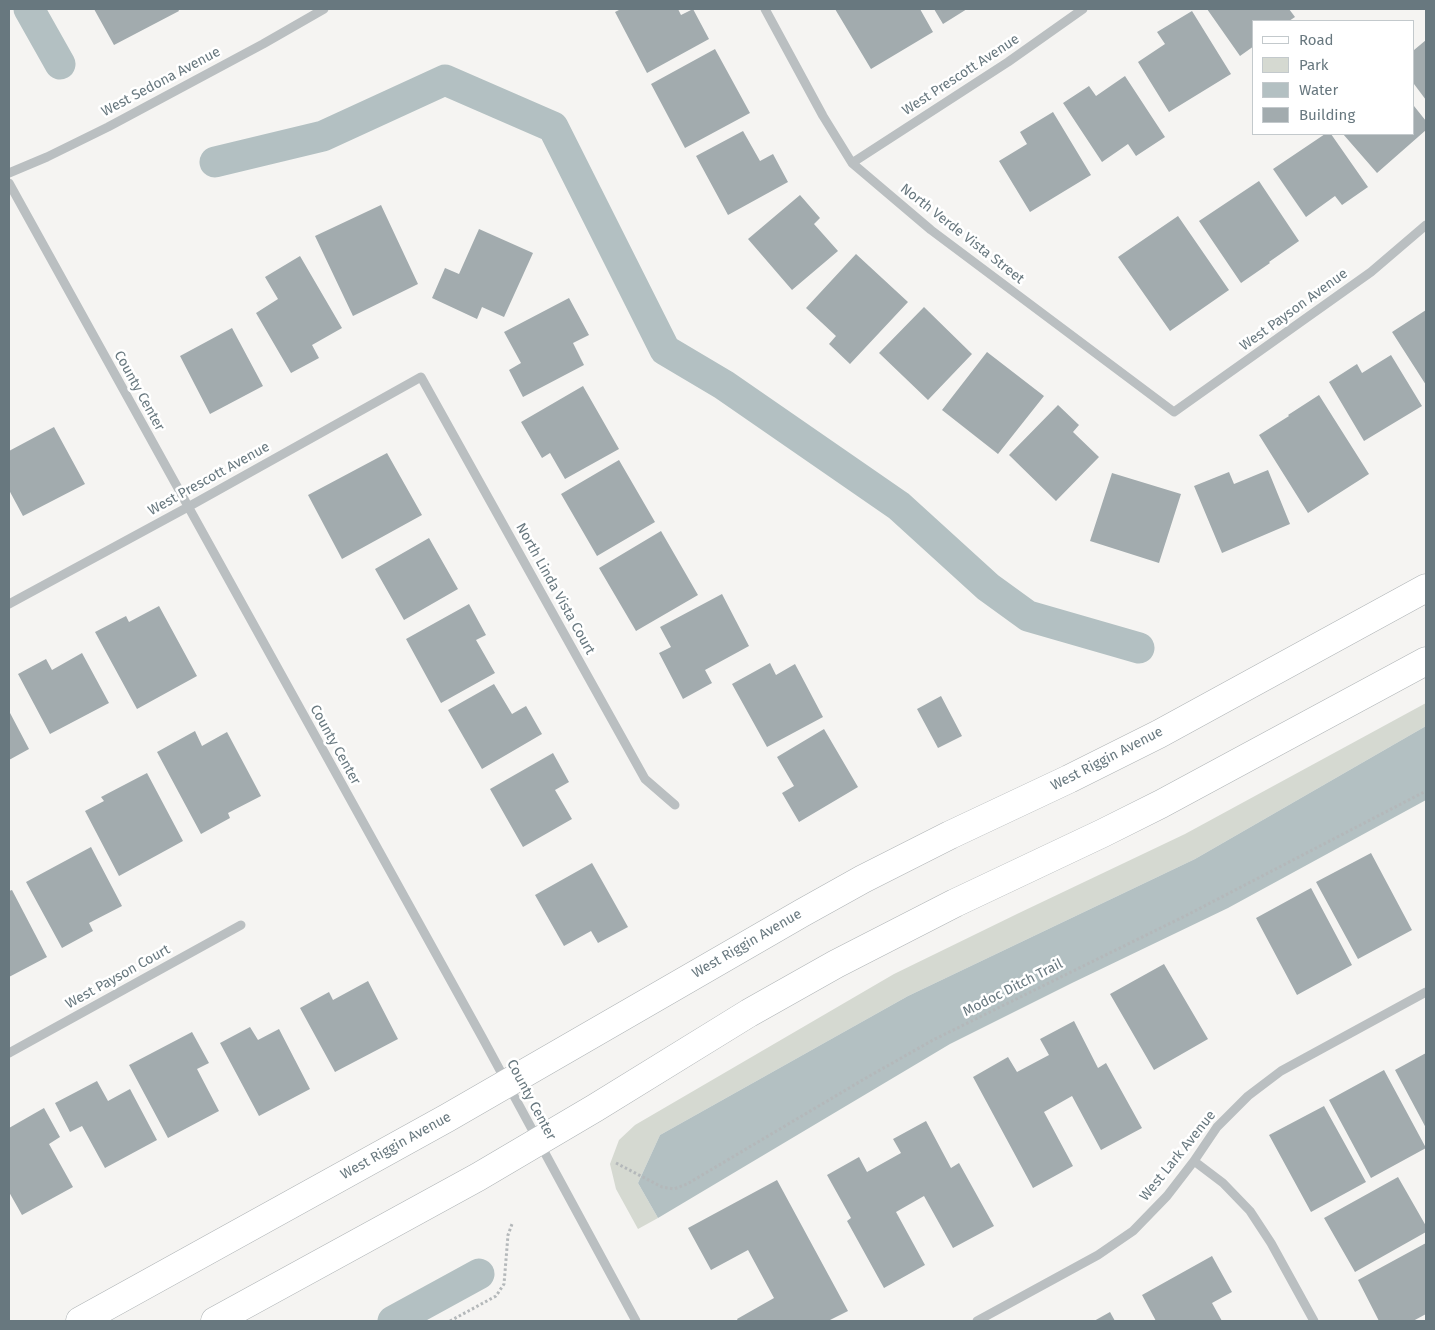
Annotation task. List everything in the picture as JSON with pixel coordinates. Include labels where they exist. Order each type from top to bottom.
[{"type":"main road","name":"West Riggin Avenue","points":[[80,1321],[446,1118],[863,879],[1158,734],[1426,588]]},
{"type":"main road","points":[[214,1321],[470,1181],[595,1108],[749,1013],[836,964],[955,903],[1147,811],[1426,661]]},
{"type":"street","name":"West Sedona Avenue","points":[[9,173],[47,157],[116,122],[324,9]]},
{"type":"street","name":"North Verde Vista Street","points":[[765,9],[823,116],[852,163],[930,230],[1174,412]]},
{"type":"street","name":"West Prescott Avenue","points":[[852,163],[1008,62],[1083,9]]},
{"type":"street","name":"County Center","points":[[9,183],[636,1321]]},
{"type":"street","name":"West Payson Avenue","points":[[1174,412],[1370,272],[1426,225]]},
{"type":"street","name":"West Prescott Avenue","points":[[9,604],[421,377]]},
{"type":"street","name":"North Linda Vista Court","points":[[421,377],[644,779],[675,805]]},
{"type":"street","name":"West Payson Court","points":[[9,1053],[241,925]]},
{"type":"street","name":"West Lark Avenue","points":[[978,1321],[1098,1255],[1132,1231],[1167,1196],[1217,1127],[1248,1096],[1281,1071],[1426,992]]},
{"type":"street","points":[[1194,1161],[1223,1183],[1250,1211],[1271,1243],[1314,1321]]},
{"type":"path","name":"Modoc Ditch Trail","points":[[616,1163],[662,1187],[674,1189],[688,1184],[933,1040],[1187,915],[1426,791]]},
{"type":"path","points":[[450,1321],[496,1296],[504,1284],[508,1235],[512,1224]]},
{"type":"green space","points":[[1426,703],[1426,726],[1195,859],[908,996],[660,1135],[638,1183],[658,1218],[638,1229],[616,1189],[610,1164],[619,1140],[635,1125],[894,974],[1185,834]]},
{"type":"water","points":[[1426,726],[1426,800],[1228,908],[950,1044],[658,1218],[638,1183],[660,1135],[908,996],[1195,859]]},
{"type":"building","points":[[94,9],[178,9],[179,11],[114,45]]},
{"type":"building","points":[[621,9],[678,9],[681,15],[693,9],[709,39],[647,73],[615,12]]},
{"type":"building","points":[[835,9],[920,9],[933,32],[871,69]]},
{"type":"building","points":[[934,9],[967,9],[943,24]]},
{"type":"building","points":[[1207,9],[1289,9],[1295,17],[1290,20],[1252,20],[1252,47],[1240,56]]},
{"type":"building","points":[[1192,11],[1231,74],[1169,112],[1138,62],[1165,44],[1157,32]]},
{"type":"building","points":[[1426,40],[1426,100],[1415,85],[1415,49]]},
{"type":"building","points":[[715,49],[750,113],[685,148],[651,84]]},
{"type":"building","points":[[1125,76],[1165,137],[1136,156],[1128,144],[1102,162],[1063,103],[1089,86],[1096,96]]},
{"type":"building","points":[[1415,107],[1426,121],[1426,130],[1377,173],[1344,135],[1415,135]]},
{"type":"building","points":[[1053,112],[1091,175],[1030,212],[999,161],[1027,144],[1020,132]]},
{"type":"building","points":[[743,131],[760,161],[773,154],[788,182],[728,215],[696,156]]},
{"type":"building","points":[[1324,135],[1332,135],[1368,187],[1342,205],[1335,196],[1306,217],[1273,169]]},
{"type":"building","points":[[1259,181],[1299,241],[1241,283],[1199,221]]},
{"type":"building","points":[[800,195],[820,218],[814,224],[838,251],[792,290],[748,239]]},
{"type":"building","points":[[381,205],[418,284],[353,316],[315,236]]},
{"type":"building","points":[[1178,216],[1229,290],[1170,331],[1118,257]]},
{"type":"building","points":[[479,229],[533,253],[504,317],[482,307],[477,319],[432,298],[445,268],[459,274]]},
{"type":"building","points":[[856,254],[908,302],[850,364],[829,344],[836,336],[806,308]]},
{"type":"building","points":[[300,256],[342,328],[312,345],[319,358],[291,373],[256,313],[278,299],[265,277]]},
{"type":"building","points":[[569,298],[589,335],[573,343],[584,365],[523,397],[509,370],[521,363],[504,332]]},
{"type":"building","points":[[924,307],[972,354],[928,400],[879,353]]},
{"type":"building","points":[[1426,310],[1426,385],[1392,332]]},
{"type":"building","points":[[232,328],[263,386],[210,414],[180,356]]},
{"type":"building","points":[[987,352],[1044,396],[998,454],[942,410]]},
{"type":"building","points":[[1391,355],[1422,406],[1364,441],[1329,382],[1357,364],[1362,373]]},
{"type":"building","points":[[583,386],[619,449],[565,479],[550,453],[542,458],[521,422]]},
{"type":"building","points":[[1319,395],[1369,474],[1308,513],[1259,435]]},
{"type":"building","points":[[1058,405],[1079,425],[1073,432],[1099,457],[1056,501],[1009,455]]},
{"type":"building","points":[[54,427],[85,484],[23,516],[9,490],[9,451]]},
{"type":"building","points":[[387,453],[422,515],[342,559],[308,495]]},
{"type":"building","points":[[619,460],[655,522],[597,556],[561,494]]},
{"type":"building","points":[[1268,470],[1290,524],[1222,553],[1194,486],[1229,472],[1234,484]]},
{"type":"building","points":[[1112,473],[1181,494],[1159,563],[1090,541]]},
{"type":"building","points":[[661,531],[698,595],[636,631],[599,568]]},
{"type":"building","points":[[429,538],[458,589],[404,620],[375,569]]},
{"type":"building","points":[[722,594],[749,646],[705,670],[712,683],[683,699],[659,653],[671,647],[660,627]]},
{"type":"building","points":[[469,604],[486,635],[476,640],[495,673],[441,703],[406,639]]},
{"type":"building","points":[[159,606],[197,676],[137,709],[95,632],[126,616],[129,622]]},
{"type":"building","points":[[82,653],[109,703],[50,734],[18,674],[46,659],[52,670]]},
{"type":"building","points":[[770,663],[776,675],[795,664],[823,717],[767,747],[732,684]]},
{"type":"building","points":[[494,684],[512,714],[526,706],[542,734],[482,769],[448,710]]},
{"type":"building","points":[[941,696],[962,736],[938,748],[917,709]]},
{"type":"building","points":[[9,711],[29,749],[9,760]]},
{"type":"building","points":[[824,729],[858,787],[799,822],[782,793],[794,786],[777,757]]},
{"type":"building","points":[[195,731],[202,746],[227,732],[261,796],[228,813],[230,818],[201,834],[157,752]]},
{"type":"building","points":[[553,753],[569,782],[555,790],[572,819],[523,847],[490,789]]},
{"type":"building","points":[[147,773],[183,841],[119,876],[85,811],[104,801],[101,797]]},
{"type":"building","points":[[91,847],[122,906],[89,923],[93,931],[62,948],[26,882]]},
{"type":"building","points":[[1371,853],[1412,930],[1358,959],[1316,882]]},
{"type":"building","points":[[592,863],[628,927],[598,943],[591,931],[564,946],[535,895]]},
{"type":"building","points":[[1311,888],[1352,965],[1297,995],[1256,918]]},
{"type":"building","points":[[12,890],[47,957],[9,977],[9,891]]},
{"type":"building","points":[[1164,964],[1208,1039],[1154,1070],[1110,994]]},
{"type":"building","points":[[368,981],[398,1039],[335,1072],[300,1008],[329,992],[333,1000]]},
{"type":"building","points":[[1074,1021],[1098,1068],[1106,1063],[1142,1128],[1101,1150],[1072,1096],[1044,1112],[1073,1166],[1033,1188],[973,1077],[1008,1057],[1017,1072],[1049,1055],[1040,1039]]},
{"type":"building","points":[[250,1027],[258,1040],[279,1029],[310,1089],[259,1116],[220,1043]]},
{"type":"building","points":[[192,1032],[209,1063],[197,1069],[219,1111],[168,1138],[129,1065]]},
{"type":"building","points":[[1426,1053],[1426,1128],[1395,1070]]},
{"type":"building","points":[[1384,1070],[1426,1148],[1371,1178],[1329,1100]]},
{"type":"building","points":[[97,1081],[108,1101],[130,1089],[157,1140],[105,1168],[82,1126],[70,1132],[55,1103]]},
{"type":"building","points":[[1324,1106],[1366,1182],[1311,1212],[1269,1135]]},
{"type":"building","points":[[44,1108],[60,1137],[49,1144],[73,1187],[22,1215],[9,1192],[9,1128]]},
{"type":"building","points":[[926,1121],[951,1168],[959,1163],[994,1226],[953,1248],[924,1196],[896,1212],[925,1265],[884,1288],[847,1221],[851,1218],[827,1175],[859,1157],[867,1172],[901,1153],[893,1139]]},
{"type":"building","points":[[1398,1177],[1426,1226],[1426,1232],[1355,1272],[1324,1218]]},
{"type":"building","points":[[777,1180],[848,1311],[828,1321],[738,1321],[737,1319],[774,1298],[748,1250],[711,1270],[688,1228]]},
{"type":"building","points":[[1426,1243],[1426,1314],[1413,1321],[1379,1321],[1358,1280]]},
{"type":"building","points":[[1212,1256],[1232,1292],[1212,1303],[1222,1321],[1156,1321],[1142,1295]]},
{"type":"building","points":[[1110,1312],[1115,1321],[1094,1321]]},
{"type":"waterway","points":[[29,9],[60,64]]},
{"type":"waterway","points":[[215,162],[323,136],[445,80],[553,127],[665,350],[724,385],[899,506],[988,587],[1028,616],[1139,648]]},
{"type":"waterway","points":[[393,1321],[479,1274]]}]
